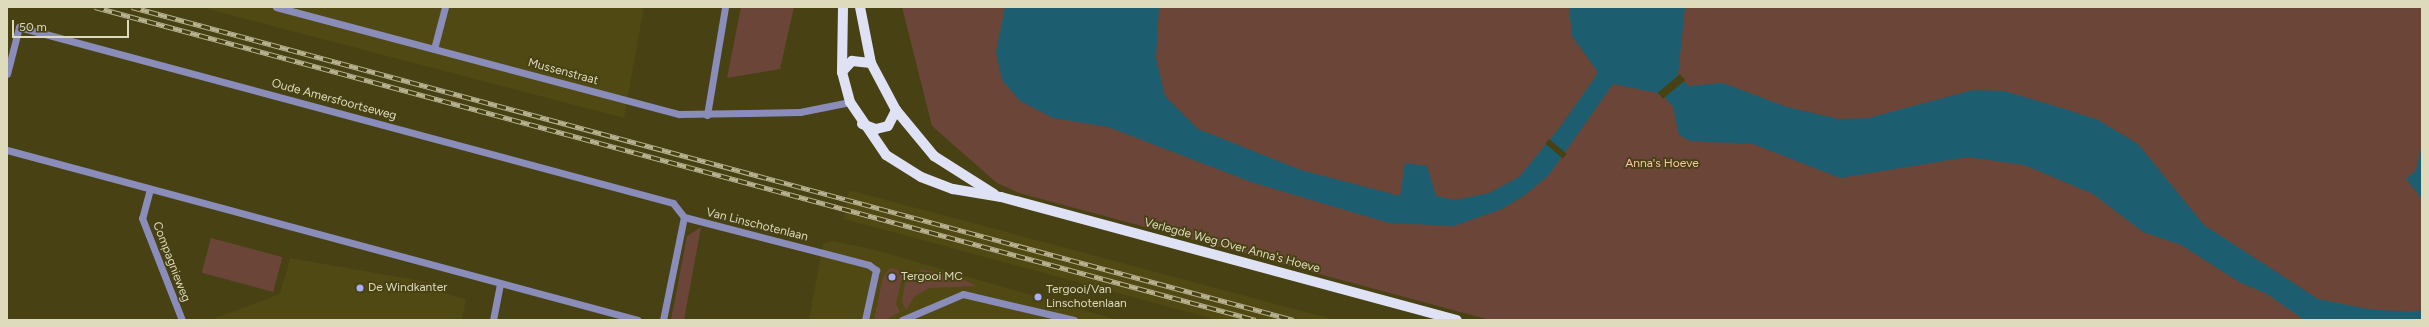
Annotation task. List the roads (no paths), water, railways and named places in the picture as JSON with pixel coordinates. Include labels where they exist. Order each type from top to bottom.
[{"type":"main road","name":"Verlegde Weg Over Anna's Hoeve","points":[[843,7],[842,72],[850,102],[862,124],[886,155],[921,177],[953,189],[1001,198],[1457,320]]},
{"type":"main road","name":"Verlegde Weg Over Anna's Hoeve","points":[[860,7],[871,63],[896,110],[934,156],[1001,198]]},
{"type":"main road","points":[[842,72],[852,61],[871,63]]},
{"type":"main road","points":[[862,124],[876,129],[888,126],[896,110]]},
{"type":"street","name":"Mussenstraat","points":[[276,7],[679,114],[707,115],[800,112],[850,102]]},
{"type":"street","points":[[434,49],[445,7]]},
{"type":"street","points":[[707,115],[725,7]]},
{"type":"street","name":"Oude Amersfoortseweg","points":[[7,74],[19,27],[673,203],[684,217]]},
{"type":"street","points":[[7,150],[638,320]]},
{"type":"street","name":"Compagnieweg","points":[[150,189],[142,218],[182,320]]},
{"type":"street","points":[[663,320],[684,217]]},
{"type":"street","name":"Van Linschotenlaan","points":[[684,217],[869,265],[876,270],[865,320]]},
{"type":"street","points":[[493,320],[500,284]]},
{"type":"street","points":[[902,320],[963,294],[1074,320]]},
{"type":"water","points":[[1005,7],[1159,7],[1156,58],[1165,96],[1198,129],[1301,170],[1400,196],[1405,163],[1427,166],[1436,196],[1455,200],[1489,193],[1519,177],[1560,127],[1596,76],[1597,71],[1572,36],[1569,7],[1685,7],[1678,76],[1689,86],[1723,83],[1787,107],[1839,119],[1868,118],[1973,90],[2004,91],[2065,109],[2098,120],[2138,144],[2204,225],[2318,299],[2368,309],[2412,312],[2422,310],[2422,320],[2304,320],[2267,294],[2239,282],[2181,245],[2143,232],[2093,194],[2024,165],[1968,157],[1840,178],[1753,144],[1690,141],[1679,135],[1673,107],[1662,94],[1613,84],[1549,175],[1525,195],[1502,209],[1454,226],[1389,223],[1251,182],[1108,127],[1053,118],[1020,101],[1002,80],[996,52]]},
{"type":"water","points":[[2422,146],[2422,199],[2406,179],[2416,170]]},
{"type":"railway","points":[[95,7],[1256,320]]},
{"type":"railway","points":[[132,7],[1294,320]]},
{"type":"place","name":"Tergooi MC","points":[[892,277]]},
{"type":"place","name":"De Windkanter","points":[[360,288]]},
{"type":"place","name":"Tergooi/Van Linschotenlaan","points":[[1038,297]]},
{"type":"park label","name":"Anna's Hoeve","points":[[1662,164]]}]
